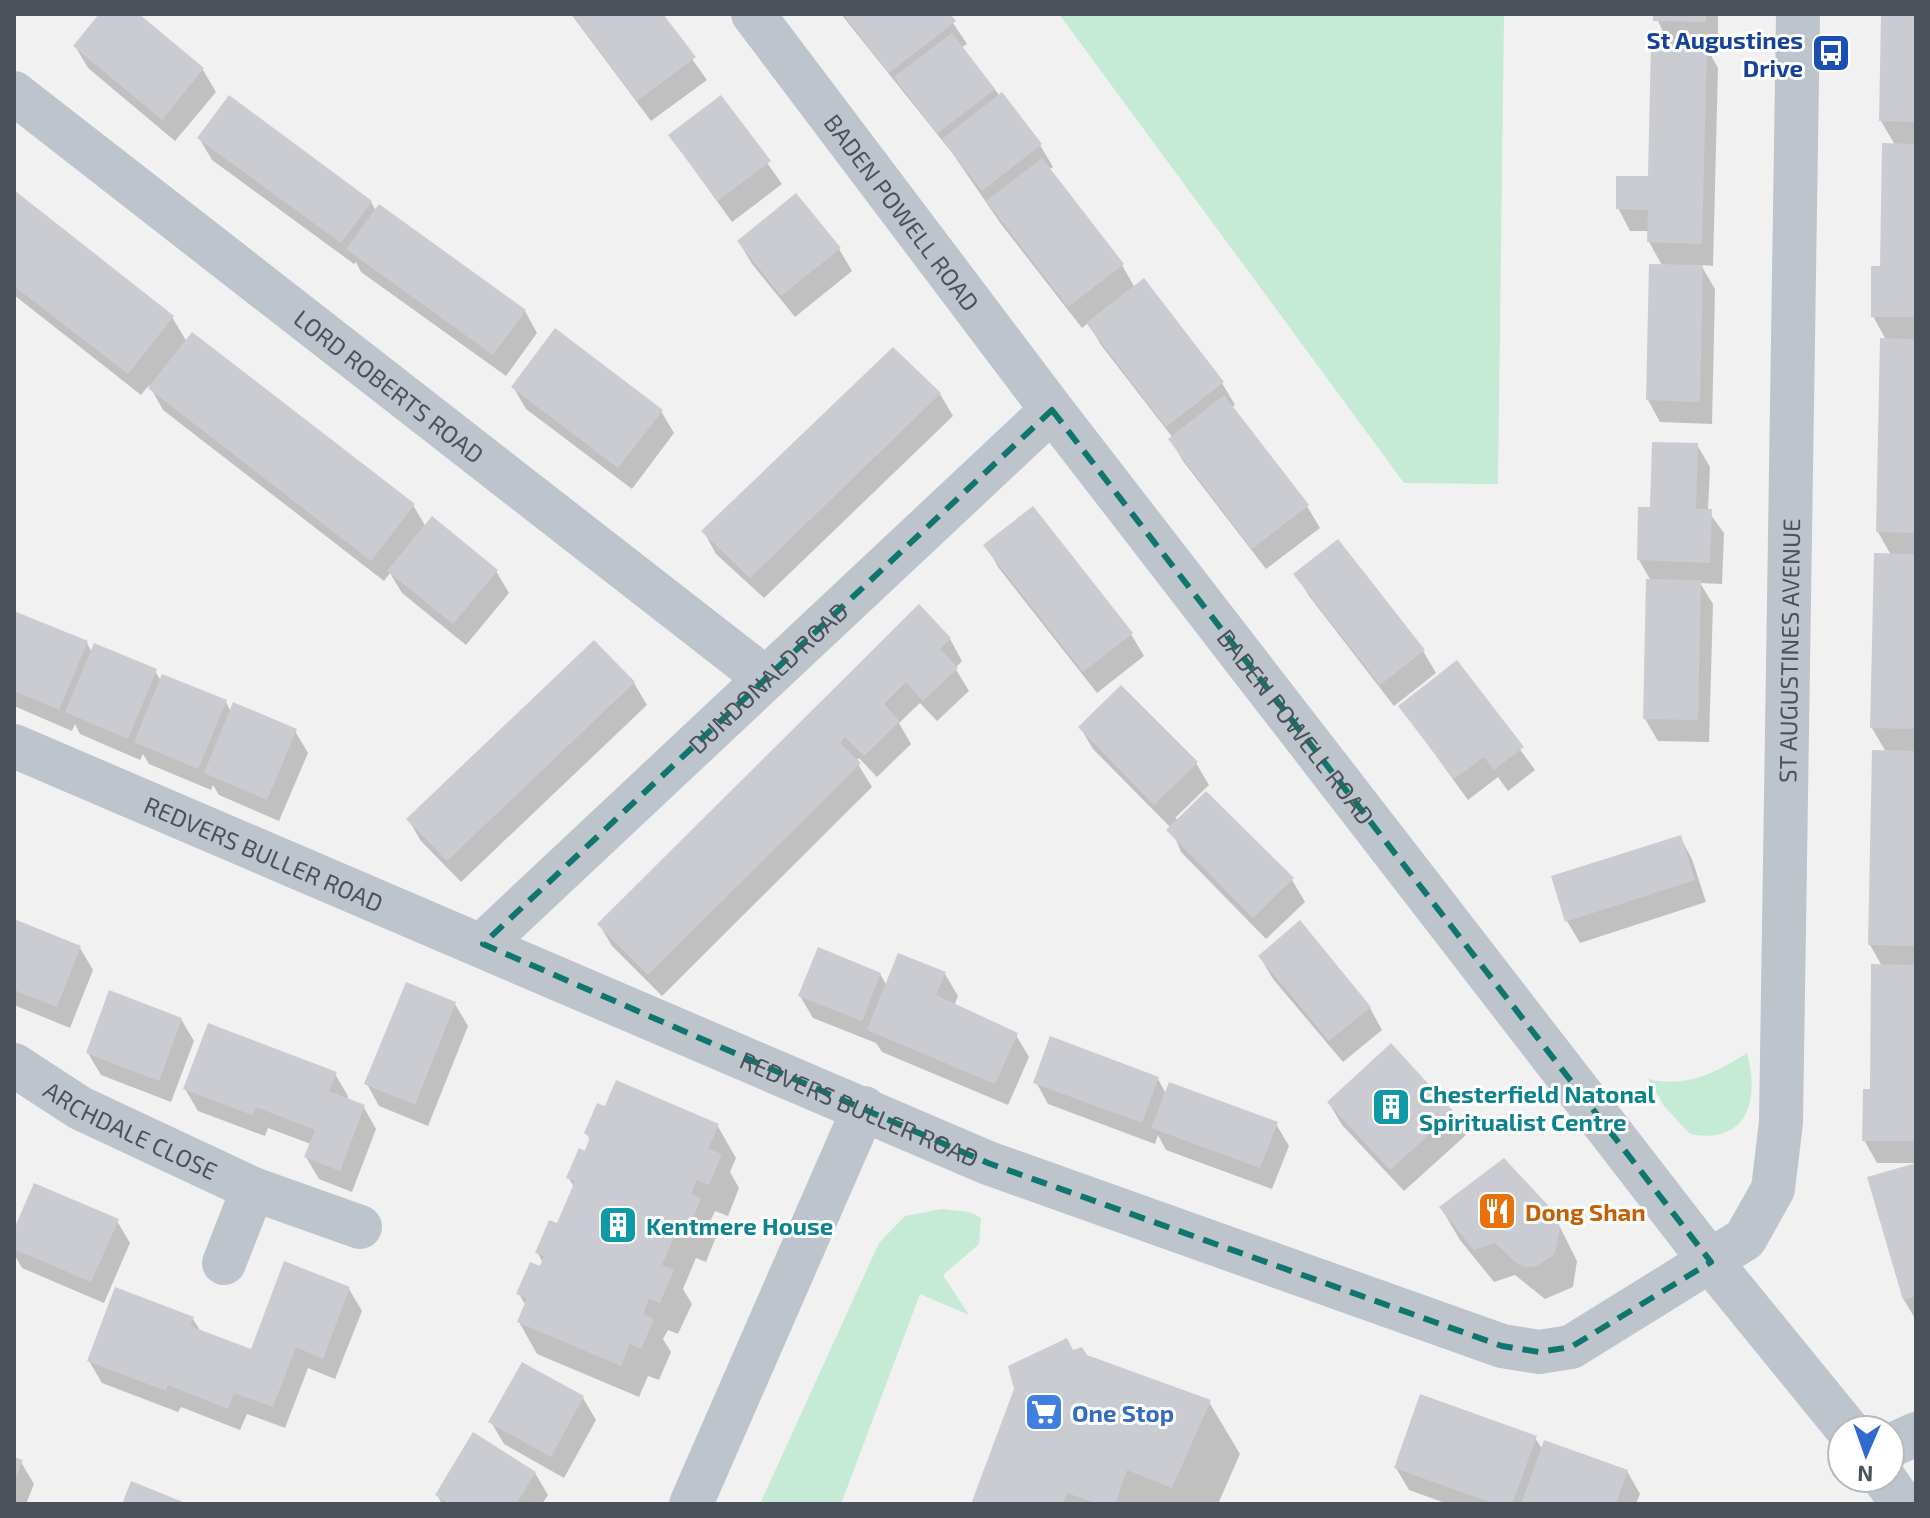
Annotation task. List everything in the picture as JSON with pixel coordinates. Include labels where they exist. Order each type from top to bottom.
[{"type":"street","name":"BADEN POWELL ROAD","points":[[753,14],[1052,410],[1711,1262],[1835,1414]]},
{"type":"street","name":"ST AUGUSTINES AVENUE","points":[[1711,1262],[1745,1239],[1773,1189],[1781,1122],[1798,14]]},
{"type":"street","name":"LORD ROBERTS ROAD","points":[[14,93],[765,678]]},
{"type":"street","name":"DUNDONALD ROAD","points":[[483,944],[1052,410]]},
{"type":"street","name":"REDVERS BULLER ROAD","points":[[14,746],[483,944],[988,1163],[1502,1346],[1539,1352],[1571,1347],[1711,1262]]},
{"type":"street","name":"ARCHDALE CLOSE","points":[[14,1065],[80,1108],[253,1189],[360,1227]]},
{"type":"street","points":[[691,1504],[864,1108]]},
{"type":"street","points":[[224,1263],[253,1189]]},
{"type":"highlighted area","points":[[1052,410],[1711,1262],[1571,1347],[1539,1352],[1502,1346],[988,1163],[483,944]]},
{"type":"green space","points":[[1059,14],[1504,14],[1498,484],[1404,483]]},
{"type":"green space","points":[[1747,1053],[1752,1087],[1750,1103],[1737,1126],[1725,1133],[1709,1136],[1690,1134],[1664,1106],[1648,1079],[1675,1082],[1700,1077]]},
{"type":"green space","points":[[942,1209],[970,1212],[981,1218],[979,1244],[943,1275],[969,1315],[920,1294],[841,1504],[760,1504],[879,1243],[905,1216]]},
{"type":"building","points":[[99,14],[139,14],[204,68],[162,120],[73,46]]},
{"type":"building","points":[[572,14],[663,14],[696,57],[637,101]]},
{"type":"building","points":[[843,14],[950,14],[956,21],[889,73]]},
{"type":"building","points":[[1653,14],[1706,14],[1706,22],[1653,21]]},
{"type":"building","points":[[1881,14],[1916,14],[1916,122],[1879,121]]},
{"type":"building","points":[[952,33],[995,89],[937,134],[894,77]]},
{"type":"building","points":[[1651,43],[1707,44],[1702,244],[1647,242],[1648,210],[1616,209],[1616,176],[1648,176]]},
{"type":"building","points":[[1002,92],[1042,144],[982,191],[942,139]]},
{"type":"building","points":[[229,95],[372,201],[341,243],[197,138]]},
{"type":"building","points":[[721,95],[771,161],[718,201],[668,135]]},
{"type":"building","points":[[1882,143],[1916,144],[1916,317],[1871,317],[1871,266],[1880,266]]},
{"type":"building","points":[[1042,158],[1124,264],[1068,307],[986,201]]},
{"type":"building","points":[[14,190],[174,316],[128,374],[14,286]]},
{"type":"building","points":[[796,193],[841,248],[781,296],[737,241]]},
{"type":"building","points":[[379,204],[526,310],[493,355],[346,249]]},
{"type":"building","points":[[1649,264],[1703,265],[1700,402],[1646,400]]},
{"type":"building","points":[[1144,278],[1224,382],[1166,427],[1086,323]]},
{"type":"building","points":[[555,328],[663,410],[618,468],[511,387]]},
{"type":"building","points":[[192,332],[415,504],[371,561],[148,388]]},
{"type":"building","points":[[1880,338],[1916,339],[1916,533],[1876,532]]},
{"type":"building","points":[[893,347],[941,393],[750,578],[701,531]]},
{"type":"building","points":[[1224,395],[1309,505],[1252,549],[1168,439]]},
{"type":"building","points":[[1652,442],[1698,443],[1696,509],[1712,509],[1710,563],[1637,560],[1638,507],[1650,507]]},
{"type":"building","points":[[1033,506],[1133,633],[1083,672],[983,545]]},
{"type":"building","points":[[432,516],[498,570],[453,624],[387,571]]},
{"type":"building","points":[[1338,539],[1425,650],[1380,685],[1293,574]]},
{"type":"building","points":[[1874,553],[1916,554],[1916,729],[1870,728]]},
{"type":"building","points":[[1646,579],[1701,580],[1698,720],[1643,719]]},
{"type":"building","points":[[919,604],[951,638],[940,649],[958,668],[923,701],[906,682],[884,704],[900,721],[864,756],[845,737],[840,743],[861,763],[648,975],[597,924]]},
{"type":"building","points":[[14,611],[88,641],[59,710],[14,691]]},
{"type":"building","points":[[594,640],[635,682],[447,861],[406,819]]},
{"type":"building","points":[[94,643],[157,669],[128,739],[65,712]]},
{"type":"building","points":[[1457,660],[1524,747],[1494,770],[1484,757],[1454,779],[1398,706]]},
{"type":"building","points":[[162,674],[227,700],[198,769],[134,742]]},
{"type":"building","points":[[1121,685],[1198,762],[1154,805],[1078,727]]},
{"type":"building","points":[[233,702],[297,729],[267,800],[204,773]]},
{"type":"building","points":[[1872,750],[1916,751],[1916,946],[1868,945]]},
{"type":"building","points":[[1206,791],[1294,878],[1253,918],[1166,830]]},
{"type":"building","points":[[1681,835],[1695,880],[1565,922],[1551,876]]},
{"type":"building","points":[[14,919],[81,946],[57,1007],[14,990]]},
{"type":"building","points":[[1300,920],[1371,1007],[1329,1041],[1258,956]]},
{"type":"building","points":[[818,947],[881,973],[862,1021],[798,996]]},
{"type":"building","points":[[898,953],[946,972],[936,995],[1018,1033],[995,1084],[867,1030]]},
{"type":"building","points":[[1871,964],[1916,965],[1916,1141],[1862,1141],[1863,1089],[1870,1089]]},
{"type":"building","points":[[406,982],[456,1002],[415,1105],[364,1084]]},
{"type":"building","points":[[109,990],[182,1018],[159,1081],[86,1053]]},
{"type":"building","points":[[208,1023],[337,1072],[329,1091],[365,1105],[340,1171],[304,1157],[315,1130],[256,1107],[252,1115],[183,1089]]},
{"type":"building","points":[[1050,1036],[1159,1077],[1142,1123],[1033,1083]]},
{"type":"building","name":"Chesterfield Natonal Spiritualist Centre","points":[[1391,1043],[1454,1112],[1390,1170],[1327,1102]]},
{"type":"building","name":"Kentmere House","points":[[616,1080],[719,1124],[708,1149],[722,1154],[709,1185],[697,1180],[691,1194],[701,1198],[688,1231],[678,1227],[662,1265],[674,1270],[660,1303],[649,1299],[643,1314],[654,1319],[641,1349],[630,1344],[621,1366],[517,1322],[527,1298],[516,1294],[530,1262],[540,1266],[544,1256],[535,1253],[549,1220],[557,1223],[575,1181],[566,1178],[579,1148],[585,1151],[590,1137],[584,1133],[597,1103],[605,1106]]},
{"type":"building","points":[[1169,1082],[1278,1122],[1260,1168],[1151,1128]]},
{"type":"building","name":"Dong Shan","points":[[1504,1158],[1556,1214],[1560,1228],[1555,1254],[1537,1266],[1525,1267],[1515,1262],[1495,1243],[1474,1250],[1439,1207]]},
{"type":"building","points":[[1916,1163],[1916,1296],[1903,1300],[1867,1177]]},
{"type":"building","points":[[34,1183],[119,1219],[91,1282],[14,1249],[14,1229]]},
{"type":"building","points":[[284,1261],[350,1287],[323,1359],[296,1347],[273,1407],[234,1393],[228,1409],[168,1385],[166,1391],[87,1361],[115,1287],[194,1317],[190,1326],[251,1349]]},
{"type":"building","points":[[1067,1338],[1073,1350],[1082,1347],[1087,1355],[1211,1400],[1172,1488],[1127,1470],[1115,1504],[1099,1504],[1067,1493],[1063,1504],[971,1504],[1014,1389],[1008,1366]]},
{"type":"building","points":[[522,1362],[584,1396],[551,1457],[488,1422]]},
{"type":"building","points":[[1420,1394],[1537,1436],[1512,1504],[1495,1504],[1394,1468]]},
{"type":"building","points":[[473,1432],[536,1472],[516,1504],[450,1504],[435,1495]]},
{"type":"building","points":[[1544,1440],[1628,1470],[1616,1504],[1521,1504]]},
{"type":"building","points":[[14,1457],[23,1460],[14,1482]]},
{"type":"building","points":[[131,1481],[188,1504],[122,1504]]},
{"type":"place","name":"St Augustines Drive","points":[[1831,53]]},
{"type":"place","name":"Chesterfield Natonal Spiritualist Centre","points":[[1391,1107]]},
{"type":"place","name":"Dong Shan","points":[[1497,1211]]},
{"type":"place","name":"Kentmere House","points":[[618,1225]]},
{"type":"place","name":"One Stop","points":[[1044,1412]]}]
